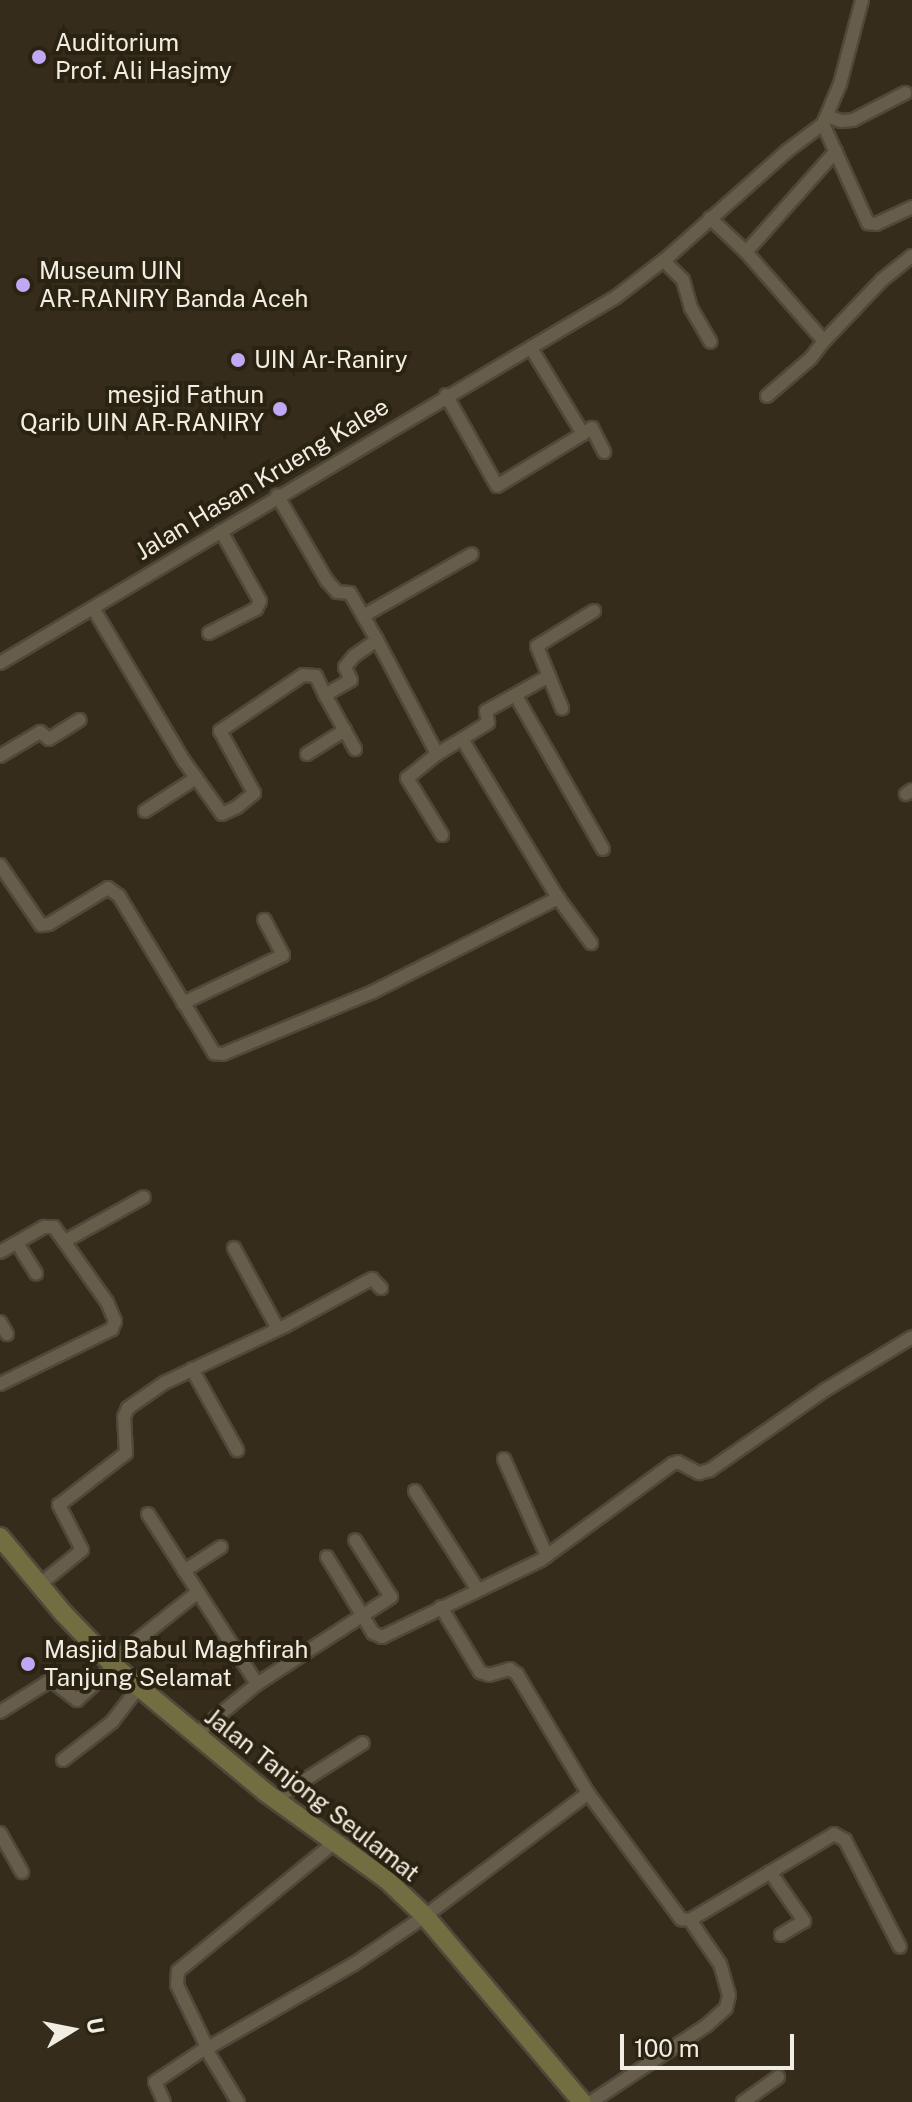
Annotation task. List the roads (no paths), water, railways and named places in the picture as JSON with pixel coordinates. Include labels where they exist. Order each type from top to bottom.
[{"type":"street","name":"Jalan Hasan Krueng Kalee","points":[[0,663],[277,495],[616,297],[664,261],[825,120],[840,84],[862,0]]},
{"type":"street","points":[[905,93],[853,120],[825,120],[868,223],[876,224],[912,207]]},
{"type":"street","points":[[746,252],[836,151]]},
{"type":"street","points":[[710,218],[746,252],[824,341]]},
{"type":"street","points":[[767,396],[811,358],[882,280],[912,256]]},
{"type":"street","points":[[664,261],[683,280],[691,308],[711,342]]},
{"type":"street","points":[[531,348],[583,434]]},
{"type":"street","points":[[446,395],[497,486],[592,428],[604,452]]},
{"type":"street","points":[[277,495],[327,581],[337,592],[350,593],[437,754]]},
{"type":"street","points":[[209,633],[256,609],[260,601],[221,531]]},
{"type":"street","points":[[363,616],[472,554]]},
{"type":"street","points":[[93,608],[196,778],[222,814],[254,793],[220,731],[303,675],[316,676],[355,749]]},
{"type":"street","points":[[562,709],[537,646],[594,611]]},
{"type":"street","points":[[325,695],[351,680],[345,667],[354,656],[377,640]]},
{"type":"street","points":[[442,835],[407,778],[437,754],[488,723],[486,711],[549,676]]},
{"type":"street","points":[[516,696],[603,849]]},
{"type":"street","points":[[0,756],[40,732],[49,739],[79,720]]},
{"type":"street","points":[[307,754],[345,730]]},
{"type":"street","points":[[462,739],[558,898],[591,943]]},
{"type":"street","points":[[145,811],[196,778]]},
{"type":"street","points":[[0,865],[41,925],[49,924],[108,888],[119,896],[214,1053],[223,1054],[373,992],[558,898]]},
{"type":"street","points":[[183,1003],[283,955],[264,920]]},
{"type":"street","points":[[65,1241],[144,1197]]},
{"type":"street","points":[[0,1252],[49,1226],[54,1227],[115,1318],[112,1329],[0,1384]]},
{"type":"street","points":[[17,1243],[36,1273]]},
{"type":"street","points":[[234,1248],[278,1329]]},
{"type":"street","points":[[39,1585],[82,1550],[59,1508],[61,1501],[126,1453],[124,1417],[128,1408],[164,1383],[278,1329],[372,1279],[381,1288]]},
{"type":"street","points":[[0,1322],[7,1334]]},
{"type":"street","points":[[327,1557],[373,1633],[382,1637],[547,1556],[672,1464],[678,1462],[699,1473],[710,1470],[825,1390],[912,1337]]},
{"type":"street","points":[[192,1369],[237,1450]]},
{"type":"street","points":[[504,1459],[547,1556]]},
{"type":"street","points":[[415,1491],[478,1590]]},
{"type":"street","points":[[148,1514],[257,1684]]},
{"type":"street","name":"Jalan Tanjong Seulamat","points":[[0,1537],[39,1585],[112,1664],[275,1799],[387,1880],[425,1916],[582,2102]]},
{"type":"street","points":[[196,1734],[257,1684],[364,1617],[390,1594],[355,1540]]},
{"type":"street","points":[[184,1571],[221,1547]]},
{"type":"street","points":[[0,1712],[51,1680],[77,1700],[112,1664],[198,1592]]},
{"type":"street","points":[[441,1607],[480,1672],[489,1675],[510,1669],[517,1674],[588,1793],[679,1917],[690,1920],[720,1964],[729,1995],[726,2008],[706,2026],[591,2102]]},
{"type":"street","points":[[63,1760],[112,1722],[139,1687]]},
{"type":"street","points":[[275,1799],[363,1743]]},
{"type":"street","points":[[164,2102],[155,2086],[158,2078],[354,1964],[425,1916],[588,1793]]},
{"type":"street","points":[[0,1833],[22,1872]]},
{"type":"street","points":[[690,1920],[834,1834],[841,1836],[900,1947]]},
{"type":"street","points":[[238,2102],[206,2049],[206,2043],[177,1985],[178,1971],[335,1842]]},
{"type":"street","points":[[770,1872],[804,1921],[781,1935]]},
{"type":"street","points":[[743,2102],[778,2077]]},
{"type":"place","name":"Auditorium Prof. Ali Hasjmy","points":[[39,57]]},
{"type":"place","name":"Museum UIN AR-RANIRY Banda Aceh","points":[[23,285]]},
{"type":"place","name":"UIN Ar-Raniry","points":[[238,360]]},
{"type":"place","name":"mesjid Fathun Qarib UIN AR-RANIRY","points":[[280,409]]},
{"type":"place","name":"Masjid Babul Maghfirah Tanjung Selamat","points":[[28,1664]]}]
